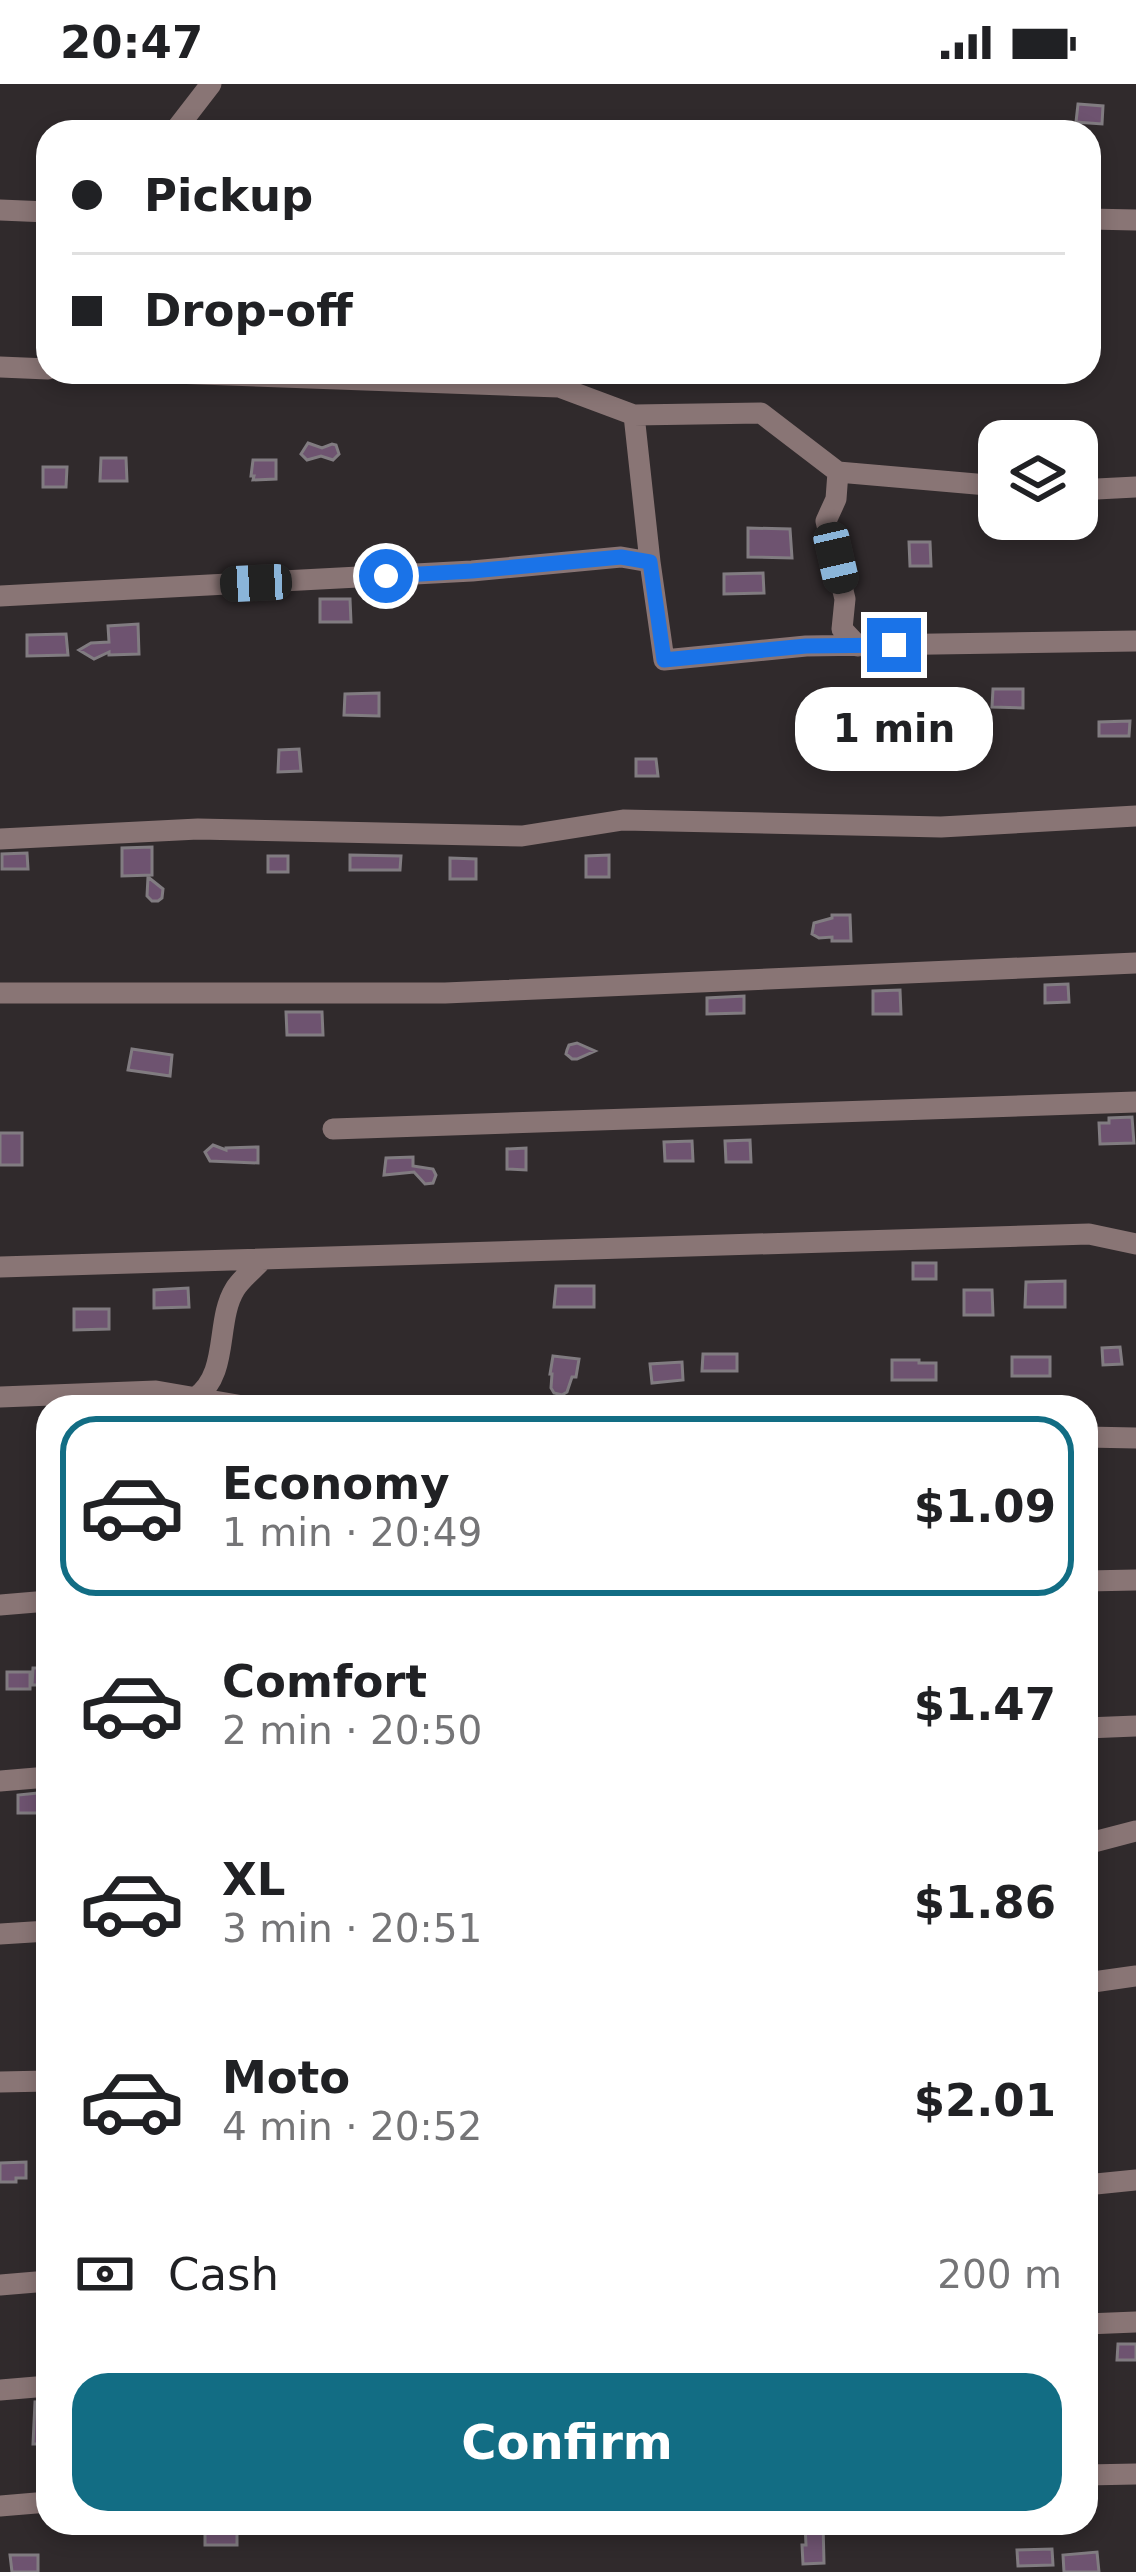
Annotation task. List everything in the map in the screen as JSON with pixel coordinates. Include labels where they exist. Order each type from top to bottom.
[{"type":"street","points":[[183,120],[211,84]]},
{"type":"street","points":[[0,210],[36,212]]},
{"type":"street","points":[[1101,219],[1136,220]]},
{"type":"street","points":[[0,367],[36,368]]},
{"type":"street","points":[[476,384],[559,387],[634,415],[761,413],[838,472],[978,485]]},
{"type":"street","points":[[634,415],[664,660],[806,646],[1136,641]]},
{"type":"street","points":[[838,472],[836,500],[826,521],[845,598],[842,629],[858,646]]},
{"type":"street","points":[[1098,489],[1136,488]]},
{"type":"street","points":[[0,596],[472,571],[621,557],[650,562]]},
{"type":"street","points":[[0,839],[198,829],[522,836],[623,820],[941,826],[1136,816]]},
{"type":"street","points":[[0,993],[445,993],[1136,963]]},
{"type":"street","points":[[333,1129],[1136,1102]]},
{"type":"street","points":[[0,1267],[1089,1234],[1136,1244]]},
{"type":"street","points":[[200,1395],[207,1390],[218,1361],[234,1290],[262,1260]]},
{"type":"street","points":[[52,1395],[156,1391],[178,1395]]},
{"type":"street","points":[[0,1397],[36,1396]]},
{"type":"street","points":[[1098,1437],[1136,1438]]},
{"type":"street","points":[[1098,1582],[1136,1580]]},
{"type":"street","points":[[0,1605],[36,1602]]},
{"type":"street","points":[[1098,1728],[1136,1726]]},
{"type":"street","points":[[0,1780],[36,1778]]},
{"type":"street","points":[[1098,1841],[1136,1831]]},
{"type":"street","points":[[0,1934],[36,1932]]},
{"type":"street","points":[[1098,1981],[1136,1976]]},
{"type":"street","points":[[0,2082],[36,2080]]},
{"type":"street","points":[[1098,2184],[1136,2180]]},
{"type":"street","points":[[0,2285],[36,2282]]},
{"type":"street","points":[[1098,2324],[1136,2322]]},
{"type":"street","points":[[0,2390],[36,2387]]},
{"type":"street","points":[[1098,2475],[1136,2474]]},
{"type":"street","points":[[0,2506],[36,2503]]},
{"type":"building","points":[[1078,104],[1103,106],[1102,124],[1101,120],[1076,120]]},
{"type":"building","points":[[308,443],[322,448],[336,445],[339,454],[333,460],[321,456],[307,460],[301,454]]},
{"type":"building","points":[[101,458],[126,458],[127,481],[100,481]]},
{"type":"building","points":[[253,460],[276,460],[276,479],[253,480]]},
{"type":"building","points":[[43,467],[67,467],[66,487],[43,487]]},
{"type":"building","points":[[748,528],[790,529],[792,558],[748,557]]},
{"type":"building","points":[[909,542],[930,542],[931,566],[910,566]]},
{"type":"building","points":[[763,573],[764,593],[724,594],[724,574]]},
{"type":"building","points":[[320,599],[350,599],[351,622],[320,622]]},
{"type":"building","points":[[138,624],[139,654],[109,652],[94,659],[79,650],[91,643],[109,642],[108,626]]},
{"type":"building","points":[[66,634],[68,655],[27,656],[27,635]]},
{"type":"building","points":[[993,689],[1023,689],[1023,708],[992,707]]},
{"type":"building","points":[[379,693],[379,716],[344,715],[345,694]]},
{"type":"building","points":[[914,714],[932,714],[932,737],[914,737]]},
{"type":"building","points":[[1130,721],[1129,736],[1099,736],[1099,722]]},
{"type":"building","points":[[299,749],[301,771],[278,772],[279,750]]},
{"type":"building","points":[[636,759],[656,759],[658,776],[636,776]]},
{"type":"building","points":[[152,847],[152,875],[122,876],[122,848]]},
{"type":"building","points":[[27,853],[28,869],[2,869],[2,854]]},
{"type":"building","points":[[350,855],[401,856],[400,870],[350,870]]},
{"type":"building","points":[[609,855],[609,877],[586,877],[586,856]]},
{"type":"building","points":[[268,856],[288,856],[288,872],[268,872]]},
{"type":"building","points":[[450,858],[476,859],[476,879],[450,879]]},
{"type":"building","points":[[148,877],[163,889],[158,901],[147,896]]},
{"type":"building","points":[[832,915],[850,915],[851,941],[812,934],[814,923]]},
{"type":"building","points":[[1068,984],[1069,1002],[1045,1003],[1045,985]]},
{"type":"building","points":[[900,990],[901,1014],[873,1014],[873,991]]},
{"type":"building","points":[[744,996],[744,1013],[707,1014],[707,998]]},
{"type":"building","points":[[286,1012],[322,1012],[323,1035],[287,1035]]},
{"type":"building","points":[[577,1043],[595,1051],[572,1059],[567,1050]]},
{"type":"building","points":[[132,1049],[172,1055],[170,1076],[128,1070]]},
{"type":"building","points":[[1132,1117],[1134,1143],[1100,1144],[1099,1123]]},
{"type":"building","points":[[0,1133],[22,1133],[22,1165],[0,1165]]},
{"type":"building","points":[[750,1140],[751,1162],[726,1162],[725,1141]]},
{"type":"building","points":[[692,1141],[693,1161],[665,1161],[664,1142]]},
{"type":"building","points":[[213,1145],[226,1150],[258,1147],[258,1163],[210,1161],[205,1152]]},
{"type":"building","points":[[526,1148],[526,1170],[507,1169],[507,1149]]},
{"type":"building","points":[[413,1157],[413,1166],[433,1169],[433,1183],[425,1184],[414,1172],[384,1175],[386,1158]]},
{"type":"building","points":[[913,1263],[936,1263],[936,1279],[913,1279]]},
{"type":"building","points":[[1065,1281],[1065,1307],[1025,1307],[1026,1282]]},
{"type":"building","points":[[556,1286],[594,1286],[594,1307],[554,1307]]},
{"type":"building","points":[[188,1288],[189,1307],[154,1308],[154,1290]]},
{"type":"building","points":[[964,1290],[992,1290],[993,1315],[964,1315]]},
{"type":"building","points":[[74,1309],[109,1309],[109,1329],[74,1330]]},
{"type":"building","points":[[1120,1347],[1122,1364],[1103,1365],[1102,1348]]},
{"type":"building","points":[[703,1354],[737,1354],[737,1371],[702,1371]]},
{"type":"building","points":[[553,1356],[579,1359],[576,1377],[562,1395],[551,1388]]},
{"type":"building","points":[[1012,1357],[1050,1357],[1050,1376],[1012,1376]]},
{"type":"building","points":[[892,1360],[936,1363],[936,1380],[892,1380]]},
{"type":"building","points":[[682,1362],[683,1380],[652,1383],[650,1364]]},
{"type":"building","points":[[7,1672],[30,1672],[30,1689],[7,1689]]},
{"type":"building","points":[[36,1793],[36,1813],[18,1813],[18,1795]]},
{"type":"building","points":[[26,2162],[26,2178],[0,2182],[0,2163]]},
{"type":"building","points":[[1118,2344],[1136,2344],[1136,2360],[1117,2360]]},
{"type":"building","points":[[205,2535],[237,2535],[237,2545],[205,2545]]},
{"type":"building","points":[[806,2535],[823,2535],[824,2563],[803,2564],[802,2545],[806,2545]]},
{"type":"building","points":[[1052,2549],[1053,2565],[1018,2566],[1017,2550]]},
{"type":"building","points":[[1097,2552],[1099,2572],[1064,2572],[1063,2555]]},
{"type":"building","points":[[10,2555],[38,2555],[38,2572],[12,2572]]},
{"type":"route","points":[[386,576],[621,557],[650,562],[664,660],[806,646],[894,645]]}]
